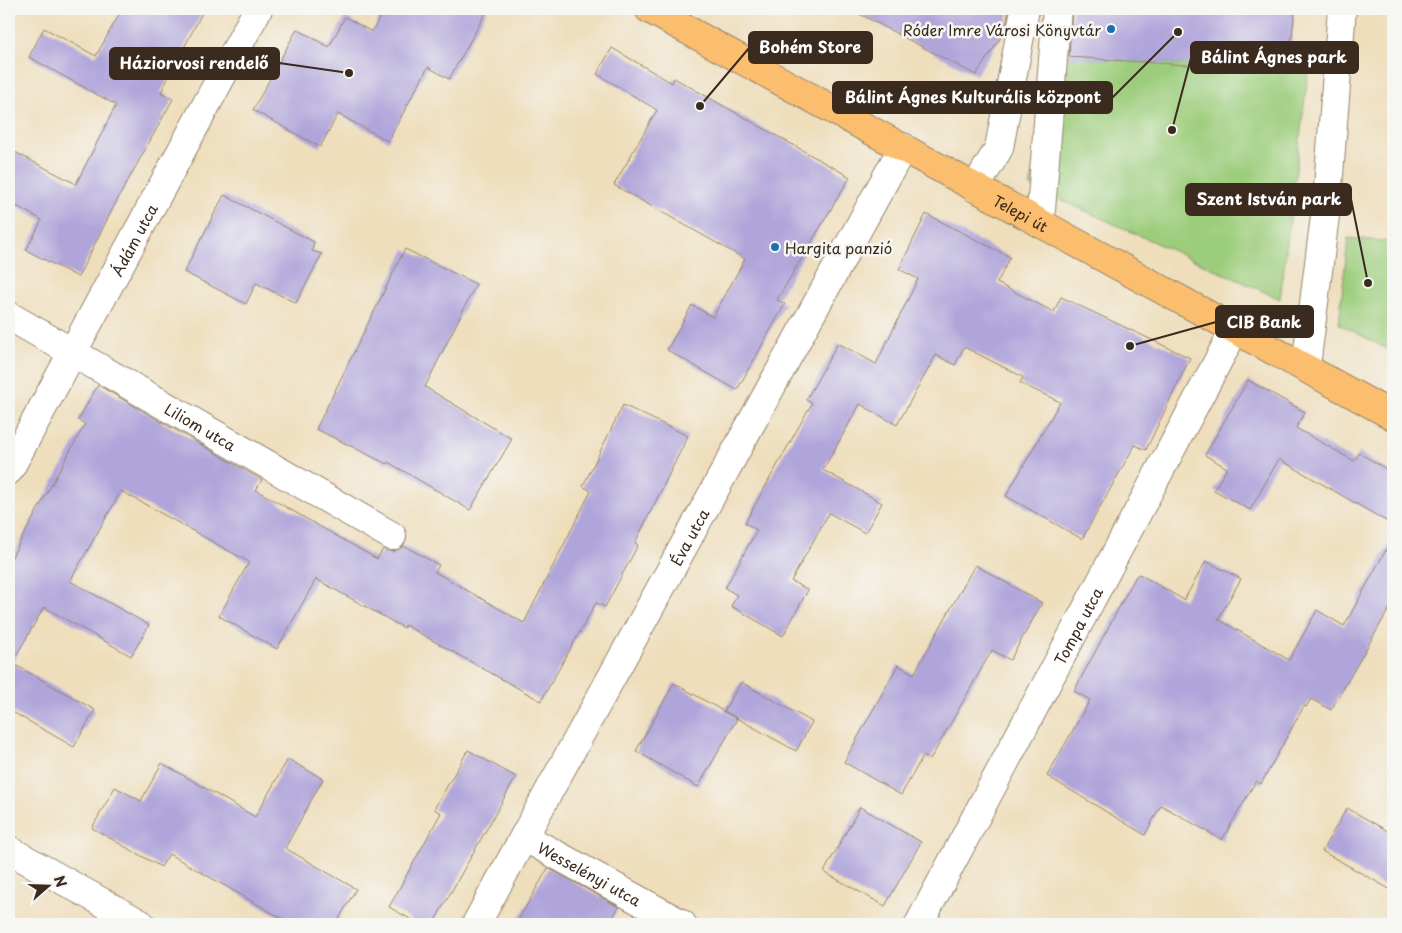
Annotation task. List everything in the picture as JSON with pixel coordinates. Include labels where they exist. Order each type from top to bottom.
[{"type":"main road","name":"Telepi út","points":[[649,9],[975,188],[1306,366],[1393,416]]},
{"type":"street","name":"Ádám utca","points":[[9,470],[74,354],[258,9]]},
{"type":"street","points":[[975,188],[999,148],[1025,9]]},
{"type":"street","points":[[1040,223],[1057,9]]},
{"type":"street","points":[[1306,366],[1327,200],[1342,9]]},
{"type":"street","name":"Éva utca","points":[[476,924],[903,147]]},
{"type":"street","name":"Liliom utca","points":[[9,316],[392,536]]},
{"type":"street","name":"Tompa utca","points":[[919,924],[1235,329]]},
{"type":"street","name":"Wesselényi utca","points":[[524,837],[682,924]]},
{"type":"street","points":[[9,850],[141,924]]},
{"type":"green space","points":[[1060,56],[1308,73],[1280,299],[1030,186]]},
{"type":"green space","points":[[1348,238],[1393,242],[1393,352],[1339,324]]},
{"type":"building","points":[[122,9],[204,9],[161,92],[173,99],[115,204],[78,277],[26,250],[42,220],[9,202],[9,149],[76,184],[116,105],[29,57],[44,28],[96,56]]},
{"type":"building","points":[[384,9],[488,9],[449,79],[428,67],[388,141],[338,114],[320,147],[253,110],[297,29],[329,47],[345,17],[372,32]]},
{"type":"building","points":[[850,9],[1009,9],[1005,31],[976,75]]},
{"type":"building","points":[[1072,9],[1295,9],[1288,72],[1069,57]]},
{"type":"building","points":[[612,48],[672,83],[674,78],[850,177],[777,300],[785,304],[737,390],[667,350],[692,305],[713,317],[745,259],[614,185],[657,110],[597,74]]},
{"type":"building","points":[[224,195],[314,242],[312,251],[322,254],[296,303],[256,283],[246,304],[184,272]]},
{"type":"building","points":[[926,214],[1010,257],[997,283],[1054,312],[1061,297],[1190,358],[1146,450],[1135,445],[1082,539],[1006,496],[1060,402],[1020,383],[1023,377],[964,347],[955,365],[936,355],[897,425],[860,404],[823,470],[882,503],[865,533],[829,513],[791,581],[808,590],[783,636],[731,606],[737,595],[725,588],[757,530],[745,523],[812,403],[806,400],[838,343],[876,364],[918,279],[899,269]]},
{"type":"building","points":[[405,249],[476,284],[425,387],[512,439],[470,510],[388,462],[387,464],[316,429]]},
{"type":"building","points":[[1248,380],[1305,412],[1296,428],[1354,461],[1359,453],[1393,473],[1393,525],[1279,459],[1250,510],[1214,490],[1227,468],[1205,455]]},
{"type":"building","points":[[98,385],[262,480],[256,490],[377,559],[383,549],[393,552],[404,546],[439,565],[435,572],[524,623],[591,491],[583,486],[623,405],[688,436],[635,543],[638,545],[605,607],[596,603],[541,701],[405,625],[404,628],[316,579],[277,649],[219,616],[249,562],[121,491],[70,581],[149,625],[131,656],[44,607],[12,663],[95,710],[74,747],[9,710],[9,562],[85,424],[78,420]]},
{"type":"building","points":[[1393,537],[1393,602],[1331,710],[1311,699],[1306,707],[1304,706],[1261,784],[1256,781],[1222,840],[1161,805],[1145,835],[1047,776],[1090,700],[1074,691],[1136,576],[1139,574],[1184,600],[1206,561],[1241,579],[1218,619],[1289,660],[1317,610],[1344,626]]},
{"type":"building","points":[[975,565],[1042,603],[1010,660],[992,650],[930,760],[923,756],[901,795],[844,762],[898,665],[914,674]]},
{"type":"building","points":[[741,682],[812,722],[796,751],[724,711]]},
{"type":"building","points":[[674,683],[737,719],[698,787],[636,751]]},
{"type":"building","points":[[468,750],[516,777],[433,924],[419,924],[389,907],[441,813],[434,809]]},
{"type":"building","points":[[288,759],[323,779],[285,848],[356,889],[336,924],[292,924],[169,854],[161,867],[92,828],[115,787],[141,801],[162,763],[255,817]]},
{"type":"building","points":[[860,807],[921,842],[885,906],[824,872]]},
{"type":"building","points":[[1347,808],[1393,834],[1393,891],[1322,851]]},
{"type":"building","points":[[548,868],[619,907],[609,924],[516,924]]},
{"type":"place","name":"Róder Imre Városi Könyvtár","points":[[1111,29]]},
{"type":"place","name":"Bálint Ágnes Kulturális központ","points":[[1178,32]]},
{"type":"place","name":"Háziorvosi rendelő","points":[[349,73]]},
{"type":"place","name":"Bohém Store","points":[[700,106]]},
{"type":"place","name":"Bálint Ágnes park","points":[[1172,130]]},
{"type":"place","name":"Hargita panzió","points":[[775,247]]},
{"type":"place","name":"Szent István park","points":[[1368,283]]},
{"type":"place","name":"CIB Bank","points":[[1130,346]]}]
